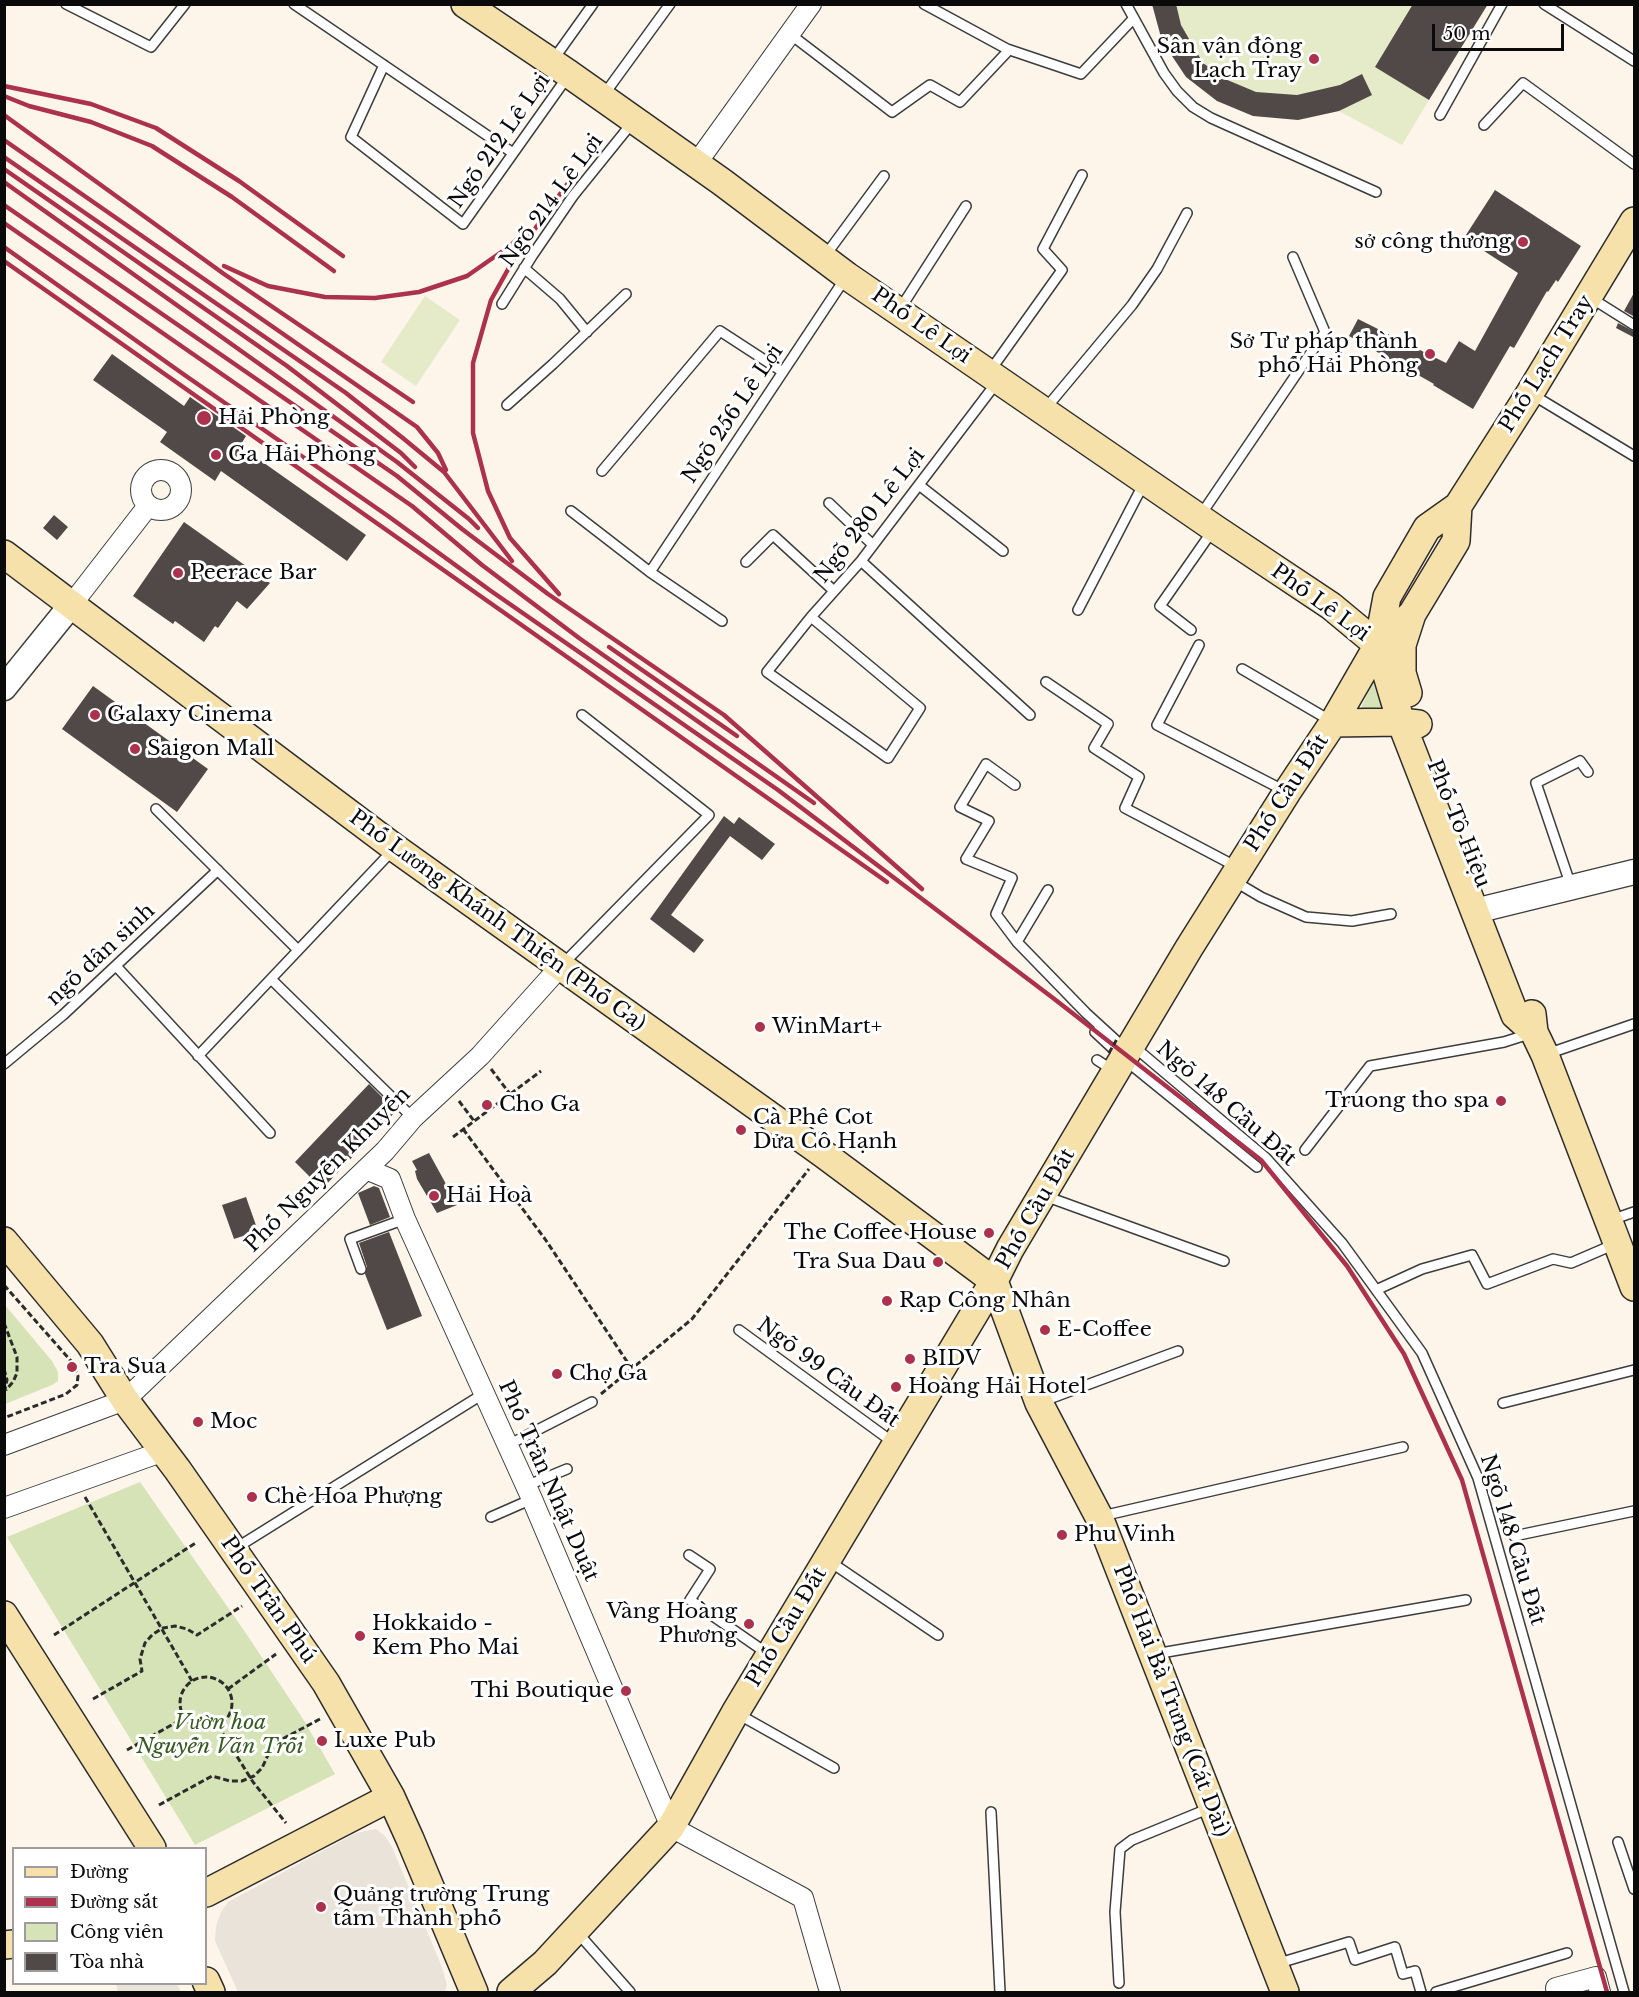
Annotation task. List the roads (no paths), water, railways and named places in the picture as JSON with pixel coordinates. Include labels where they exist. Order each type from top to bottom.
[{"type":"main road","name":"Phố Lê Lợi","points":[[465,4],[696,164],[847,276],[1206,523],[1331,606],[1378,645]]},
{"type":"main road","name":"Phố Lạch Tray","points":[[1378,645],[1387,597],[1427,528],[1458,506],[1634,223]]},
{"type":"main road","name":"Phố Lạch Tray","points":[[1378,645],[1412,614],[1456,541],[1458,506]]},
{"type":"main road","name":"Phố Lương Khánh Thiện (Phố Ga)","points":[[4,554],[394,848],[822,1153],[994,1281]]},
{"type":"main road","name":"Phố Tô Hiệu","points":[[1410,723],[1402,674],[1402,645],[1412,614]]},
{"type":"main road","name":"Phố Tô Hiệu","points":[[1378,645],[1483,909],[1532,1007],[1540,1043],[1635,1287]]},
{"type":"main road","name":"Phố Cầu Đất","points":[[511,1992],[545,1963],[671,1827],[735,1713],[1043,1196],[1116,1055],[1333,723],[1378,645]]},
{"type":"main road","points":[[1333,723],[1410,723]]},
{"type":"main road","name":"Phố Trần Phú","points":[[4,1241],[90,1344],[125,1400],[164,1451],[326,1683],[391,1797],[474,1992]]},
{"type":"main road","name":"Phố Hai Bà Trưng (Cát Dài)","points":[[994,1281],[1039,1402],[1099,1517],[1284,1992]]},
{"type":"main road","points":[[4,1616],[151,1847]]},
{"type":"main road","points":[[207,1892],[391,1797]]},
{"type":"street","points":[[696,164],[811,4]]},
{"type":"street","points":[[4,688],[148,506]]},
{"type":"street","points":[[1483,909],[1635,872]]},
{"type":"street","name":"Phố Nguyễn Khuyến","points":[[125,1400],[385,1151],[412,1118],[480,1056],[560,968]]},
{"type":"street","name":"Phố Trần Nhật Duật","points":[[385,1151],[390,1179],[405,1219],[508,1445],[671,1827]]},
{"type":"street","points":[[366,1169],[390,1179]]},
{"type":"street","points":[[4,1445],[125,1400]]},
{"type":"street","points":[[4,1508],[164,1451]]},
{"type":"street","points":[[671,1827],[803,1898],[831,1992]]},
{"type":"street","points":[[1556,1988],[1596,1977],[1600,1992]]},
{"type":"lane","points":[[66,4],[151,47],[185,4]]},
{"type":"lane","points":[[294,4],[513,153]]},
{"type":"lane","name":"Ngõ 212 Lê Lợi","points":[[384,65],[351,137],[463,225],[513,153],[592,4]]},
{"type":"lane","points":[[602,98],[670,4]]},
{"type":"lane","points":[[924,4],[1009,50],[1081,74],[1134,18]]},
{"type":"lane","points":[[1126,4],[1164,73],[1176,91],[1194,107],[1211,118],[1376,192]]},
{"type":"lane","points":[[1440,115],[1502,4]]},
{"type":"lane","points":[[1544,4],[1635,61]]},
{"type":"lane","points":[[790,34],[892,112],[930,85],[960,102],[1009,50]]},
{"type":"lane","points":[[1484,125],[1523,83],[1635,164]]},
{"type":"lane","name":"Ngõ 214 Lê Lợi","points":[[502,304],[573,195],[634,121]]},
{"type":"lane","name":"Ngõ 280 Lê Lợi","points":[[811,617],[920,708],[888,758],[767,672],[811,617],[861,561],[919,485],[994,377],[1062,270],[1043,249],[1082,175]]},
{"type":"lane","points":[[823,258],[884,176]]},
{"type":"lane","points":[[899,311],[966,206]]},
{"type":"lane","points":[[1044,410],[1132,305],[1157,269],[1187,213]]},
{"type":"lane","points":[[1191,630],[1160,606],[1206,523],[1325,332],[1293,257]]},
{"type":"lane","points":[[524,268],[560,299],[587,332]]},
{"type":"lane","name":"Ngõ 256 Lê Lợi","points":[[650,572],[847,276]]},
{"type":"lane","points":[[507,405],[626,294]]},
{"type":"lane","points":[[1589,297],[1635,325]]},
{"type":"lane","points":[[602,471],[720,331],[783,372]]},
{"type":"lane","points":[[1530,393],[1635,456]]},
{"type":"lane","points":[[1078,610],[1145,481]]},
{"type":"lane","points":[[919,485],[1003,551]]},
{"type":"lane","points":[[829,503],[873,545]]},
{"type":"lane","points":[[571,511],[650,572],[722,621]]},
{"type":"lane","points":[[746,562],[772,535],[834,591]]},
{"type":"lane","points":[[861,561],[1030,715]]},
{"type":"lane","points":[[1199,645],[1157,725],[1287,792]]},
{"type":"lane","points":[[1242,669],[1333,723]]},
{"type":"lane","points":[[1046,682],[1108,724],[1094,748],[1139,777],[1125,807],[1235,874],[1261,897],[1306,917],[1352,921],[1391,914]]},
{"type":"lane","points":[[560,968],[709,815],[582,715]]},
{"type":"lane","points":[[1572,888],[1536,783],[1580,761],[1588,772]]},
{"type":"lane","points":[[1015,784],[986,764],[960,807],[989,821],[966,859],[1012,878],[996,914],[1017,942],[1086,1013],[1121,1045],[1116,1055]]},
{"type":"lane","points":[[156,809],[298,950]]},
{"type":"lane","points":[[198,1056],[394,848]]},
{"type":"lane","name":"ngõ dân sinh","points":[[4,1064],[63,1015],[218,870]]},
{"type":"lane","points":[[1017,942],[1048,890]]},
{"type":"lane","points":[[116,966],[270,1133]]},
{"type":"lane","points":[[271,979],[412,1118]]},
{"type":"lane","points":[[1305,1150],[1370,1066],[1504,1042],[1540,1043],[1635,1024]]},
{"type":"lane","points":[[1095,1032],[1116,1055],[1257,1167]]},
{"type":"lane","name":"Ngõ 148 Cầu Đất","points":[[1116,1055],[1266,1158],[1342,1243],[1422,1353],[1478,1478],[1624,1992]]},
{"type":"lane","points":[[1043,1196],[1224,1261]]},
{"type":"lane","points":[[1376,1290],[1422,1269],[1472,1255],[1487,1284],[1553,1259],[1572,1263],[1635,1212]]},
{"type":"lane","points":[[361,1269],[350,1239],[405,1219]]},
{"type":"lane","name":"Ngõ 99 Cầu Đất","points":[[740,1330],[896,1444]]},
{"type":"lane","points":[[1039,1402],[1178,1351]]},
{"type":"lane","points":[[1503,1403],[1635,1370]]},
{"type":"lane","points":[[233,1551],[483,1394]]},
{"type":"lane","points":[[508,1445],[592,1402]]},
{"type":"lane","points":[[1099,1517],[1403,1447]]},
{"type":"lane","points":[[491,1517],[567,1469]]},
{"type":"lane","points":[[1514,1536],[1635,1511]]},
{"type":"lane","points":[[689,1555],[710,1569],[690,1600],[770,1655]]},
{"type":"lane","points":[[828,1559],[938,1635]]},
{"type":"lane","points":[[1153,1654],[1466,1600]]},
{"type":"lane","points":[[735,1713],[834,1768]]},
{"type":"lane","points":[[1119,1983],[1115,1912],[1120,1849],[1132,1840],[1212,1807]]},
{"type":"lane","points":[[991,1812],[1000,1992]]},
{"type":"lane","points":[[1618,1842],[1635,1889]]},
{"type":"lane","points":[[575,1930],[630,1992]]},
{"type":"lane","points":[[1274,1964],[1349,1942],[1355,1960],[1395,1947],[1403,1974],[1415,1971],[1421,1992]]},
{"type":"lane","points":[[1436,1992],[1567,1953]]},
{"type":"railway","points":[[4,86],[91,104],[156,128],[239,181],[343,256]]},
{"type":"railway","points":[[4,96],[29,106],[91,122],[152,146],[232,197],[334,271]]},
{"type":"railway","points":[[4,115],[224,274],[413,402]]},
{"type":"railway","points":[[4,140],[417,427],[438,453],[446,470]]},
{"type":"railway","points":[[4,157],[346,393],[404,439],[444,472],[512,561]]},
{"type":"railway","points":[[4,169],[287,366],[401,453],[415,467]]},
{"type":"railway","points":[[4,182],[397,462],[478,528]]},
{"type":"railway","points":[[559,594],[510,538],[488,491],[473,433],[473,363],[491,300],[516,255],[568,183]]},
{"type":"railway","points":[[4,205],[397,476],[548,594],[724,715],[922,889]]},
{"type":"railway","points":[[4,223],[412,506],[482,565],[579,638],[814,803]]},
{"type":"railway","points":[[224,266],[268,286],[325,297],[375,298],[419,292],[467,276],[510,246],[524,232]]},
{"type":"railway","points":[[4,247],[388,516],[491,591],[778,790],[1053,998],[1261,1160],[1347,1266],[1404,1354],[1462,1480],[1607,1992]]},
{"type":"railway","points":[[4,261],[887,882]]},
{"type":"railway","points":[[609,647],[737,736]]},
{"type":"place","name":"Sân vận động Lạch Tray","points":[[1314,59]]},
{"type":"place","name":"sở công thương","points":[[1523,242]]},
{"type":"place","name":"Sở Tư pháp thành phố Hải Phòng","points":[[1430,354]]},
{"type":"place","name":"Hải Phòng","points":[[204,418]]},
{"type":"place","name":"Ga Hải Phòng","points":[[216,455]]},
{"type":"place","name":"Peerace Bar","points":[[178,573]]},
{"type":"place","name":"Galaxy Cinema","points":[[95,715]]},
{"type":"place","name":"Saigon Mall","points":[[135,749]]},
{"type":"place","name":"WinMart+","points":[[760,1027]]},
{"type":"place","name":"Truong tho spa","points":[[1501,1101]]},
{"type":"place","name":"Cho Ga","points":[[487,1105]]},
{"type":"place","name":"Cà Phê Cot Dửa Cô Hạnh","points":[[741,1130]]},
{"type":"place","name":"Hải Hoà","points":[[434,1196]]},
{"type":"place","name":"The Coffee House","points":[[989,1233]]},
{"type":"place","name":"Tra Sua Dau","points":[[938,1262]]},
{"type":"place","name":"Rạp Công Nhân","points":[[887,1301]]},
{"type":"place","name":"E-Coffee","points":[[1045,1330]]},
{"type":"place","name":"BIDV","points":[[910,1359]]},
{"type":"place","name":"Tra Sua","points":[[72,1367]]},
{"type":"place","name":"Chợ Ga","points":[[557,1374]]},
{"type":"place","name":"Hoàng Hải Hotel","points":[[896,1387]]},
{"type":"place","name":"Moc","points":[[198,1422]]},
{"type":"place","name":"Chè Hoa Phượng","points":[[252,1497]]},
{"type":"place","name":"Phu Vinh","points":[[1062,1535]]},
{"type":"place","name":"Vàng Hoàng Phương","points":[[749,1624]]},
{"type":"place","name":"Hokkaido - Kem Pho Mai","points":[[360,1636]]},
{"type":"place","name":"Thi Boutique","points":[[626,1691]]},
{"type":"place","name":"Luxe Pub","points":[[322,1741]]},
{"type":"place","name":"Quảng trường Trung tâm Thành phố","points":[[321,1907]]},
{"type":"park label","name":"Vườn hoa Nguyễn Văn Trỗi","points":[[220,1735]]}]
